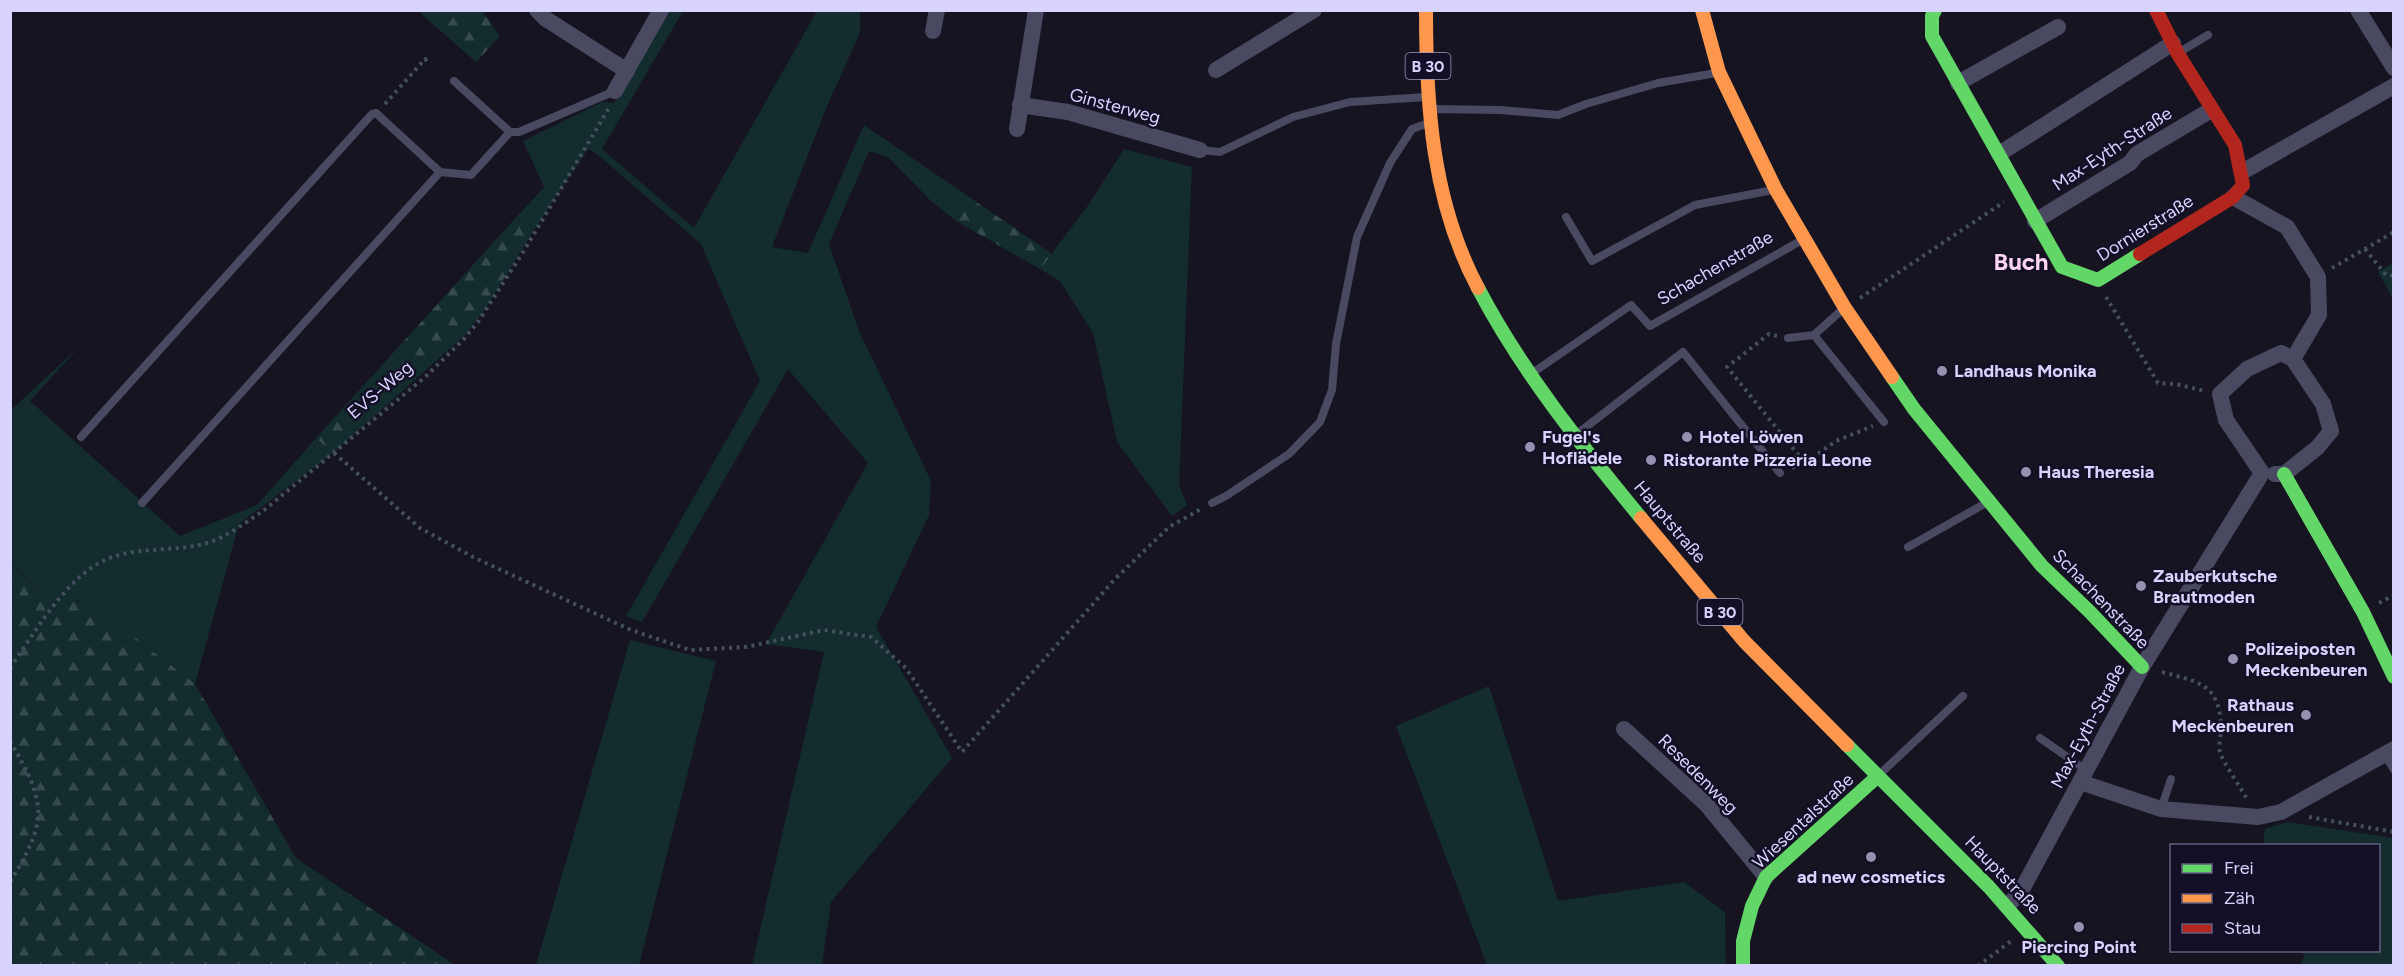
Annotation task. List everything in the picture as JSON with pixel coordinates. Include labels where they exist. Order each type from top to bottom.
[{"type":"street","points":[[537,10],[546,19],[627,71]]},
{"type":"street","points":[[615,91],[661,10]]},
{"type":"street","points":[[933,31],[937,10]]},
{"type":"street","points":[[1017,129],[1036,10]]},
{"type":"street","points":[[1216,70],[1314,10]]},
{"type":"street","name":"Hauptstraße","points":[[1426,10],[1436,161],[1446,209],[1467,266],[1488,308],[1531,374],[1575,436],[1665,548],[1763,661],[2007,906],[2058,966]]},
{"type":"street","name":"Schachenstraße","points":[[1702,10],[1719,72],[1776,190],[1845,308],[1914,409],[2042,566],[2142,667]]},
{"type":"street","name":"Dornierstraße","points":[[1935,10],[1932,16],[1932,36],[2062,267],[2098,280],[2233,197]]},
{"type":"street","points":[[2156,10],[2211,110],[2235,145],[2243,185],[2233,197],[2287,227],[2318,277],[2319,315],[2293,359]]},
{"type":"street","points":[[2358,10],[2394,68]]},
{"type":"street","points":[[1958,83],[2058,27]]},
{"type":"street","points":[[1998,154],[2090,96],[2175,48]]},
{"type":"street","points":[[2242,172],[2394,86]]},
{"type":"street","name":"Ginsterweg","points":[[1020,105],[1068,112],[1200,150]]},
{"type":"street","name":"Max-Eyth-Straße","points":[[2035,221],[2130,163],[2137,154],[2211,110]]},
{"type":"street","points":[[2281,353],[2293,359],[2323,404],[2331,431],[2317,448],[2284,474],[2262,473],[2226,420],[2220,394],[2247,369],[2281,353]]},
{"type":"street","name":"Max-Eyth-Straße","points":[[2007,906],[2020,893],[2142,667],[2262,473]]},
{"type":"street","points":[[2284,474],[2363,612],[2394,676]]},
{"type":"street","name":"Resedenweg","points":[[1623,729],[1706,804],[1766,877]]},
{"type":"street","points":[[2083,776],[2161,809],[2258,817],[2281,812],[2389,752]]},
{"type":"street","name":"Wiesentalstraße","points":[[1743,966],[1743,941],[1752,906],[1766,877],[1878,776]]},
{"type":"lane","points":[[2175,48],[2208,35]]},
{"type":"lane","points":[[1200,150],[1220,152],[1293,117],[1350,102],[1431,109],[1500,110],[1558,115],[1586,104],[1658,83],[1719,72]]},
{"type":"lane","points":[[454,81],[510,132],[519,132],[615,91]]},
{"type":"lane","points":[[1212,502],[1226,496],[1289,454],[1320,423],[1332,390],[1336,344],[1357,237],[1390,163],[1412,129],[1431,109]]},
{"type":"lane","points":[[81,436],[372,114],[376,113],[440,172],[471,175],[510,132]]},
{"type":"lane","points":[[142,503],[440,172]]},
{"type":"lane","points":[[1566,217],[1592,261],[1695,205],[1776,190]]},
{"type":"lane","name":"Schachenstraße","points":[[1531,374],[1631,305],[1650,326],[1804,238]]},
{"type":"lane","points":[[1788,338],[1814,335],[1845,308]]},
{"type":"lane","points":[[1814,335],[1884,422]]},
{"type":"lane","points":[[1575,436],[1683,352],[1780,473]]},
{"type":"lane","points":[[1908,547],[1989,501]]},
{"type":"lane","points":[[1878,776],[1963,696]]},
{"type":"lane","points":[[2040,738],[2083,776]]},
{"type":"lane","points":[[2389,752],[2394,770]]},
{"type":"lane","points":[[2161,809],[2171,779]]},
{"type":"path","points":[[376,113],[425,59],[430,64]]},
{"type":"path","name":"EVS-Weg","points":[[10,668],[49,612],[76,580],[100,562],[128,554],[209,542],[237,528],[263,511],[424,378],[478,322],[607,115],[615,91]]},
{"type":"path","points":[[1845,308],[2019,191]]},
{"type":"path","points":[[2318,277],[2394,232]]},
{"type":"path","points":[[2365,248],[2386,275],[2394,276]]},
{"type":"path","points":[[2098,280],[2106,298],[2158,383],[2175,384],[2220,394]]},
{"type":"path","points":[[1788,338],[1769,334],[1727,366],[1805,463]]},
{"type":"path","points":[[1780,473],[1805,463],[1836,441],[1884,422]]},
{"type":"path","points":[[334,453],[420,528],[473,557],[631,630],[690,650],[746,647],[824,630],[871,637],[906,668],[962,752],[1115,579],[1169,527],[1212,502]]},
{"type":"path","points":[[2142,667],[2202,684],[2211,692],[2218,704],[2221,725],[2220,752],[2258,817]]},
{"type":"path","points":[[10,741],[27,769],[39,803],[39,817],[24,860],[10,882]]},
{"type":"path","points":[[2281,812],[2394,832]]},
{"type":"green space","points":[[418,11],[482,11],[500,36],[476,62]]},
{"type":"green space","points":[[668,11],[683,11],[602,149],[694,228],[817,11],[860,11],[860,33],[827,106],[772,247],[808,253],[864,125],[959,190],[956,221],[930,200],[888,157],[869,151],[829,244],[859,331],[931,481],[929,515],[876,627],[952,758],[831,902],[822,965],[752,965],[824,652],[766,644],[868,463],[788,369],[642,622],[626,616],[760,381],[701,244],[597,154],[588,149],[534,230],[521,212],[544,187],[523,141],[602,102],[614,103]]},
{"type":"green space","points":[[1124,149],[1192,167],[1179,485],[1187,505],[1172,516],[1117,442],[1093,333],[1060,281],[1040,269],[1089,204]]},
{"type":"green space","points":[[959,190],[1052,254],[1040,269],[956,221]]},
{"type":"green space","points":[[521,212],[534,230],[486,308],[465,335],[333,453],[316,438]]},
{"type":"green space","points":[[2393,263],[2393,299],[2378,272]]},
{"type":"green space","points":[[81,345],[30,401],[180,536],[257,505],[316,438],[333,453],[239,524],[195,684],[83,598],[59,609],[11,562],[11,410]]},
{"type":"green space","points":[[10,562],[59,609],[69,597],[78,602],[83,597],[195,684],[296,858],[455,965],[11,965]]},
{"type":"green space","points":[[630,640],[716,661],[639,965],[536,965]]},
{"type":"green space","points":[[1489,686],[1558,901],[1684,882],[1725,912],[1726,965],[1487,965],[1396,726]]},
{"type":"green space","points":[[2288,822],[2393,838],[2393,965],[2300,965],[2305,954],[2300,952],[2380,952],[2380,844],[2263,844],[2265,829]]},
{"type":"traffic: fast","points":[[1935,10],[1932,16],[1932,36],[2062,267],[2098,280],[2140,254]]},
{"type":"traffic: fast","points":[[1478,288],[1533,378],[1641,518]]},
{"type":"traffic: fast","points":[[1892,377],[1914,409],[2042,566],[2142,667]]},
{"type":"traffic: fast","points":[[2284,474],[2363,612],[2394,677]]},
{"type":"traffic: fast","points":[[1847,745],[1989,887],[2058,966]]},
{"type":"traffic: fast","points":[[1743,966],[1743,941],[1752,906],[1766,877],[1878,776]]},
{"type":"traffic: slow","points":[[1426,10],[1430,117],[1441,187],[1450,222],[1478,288]]},
{"type":"traffic: slow","points":[[1702,10],[1719,72],[1776,190],[1845,308],[1892,377]]},
{"type":"traffic: slow","points":[[1641,518],[1744,641],[1847,745]]},
{"type":"traffic: jam","points":[[2140,254],[2233,197],[2243,185],[2235,145],[2178,54],[2156,10]]},
{"type":"place","name":"Landhaus Monika","points":[[1942,371]]},
{"type":"place","name":"Hotel Löwen","points":[[1687,437]]},
{"type":"place","name":"Fugel's Hoflädele","points":[[1530,447]]},
{"type":"place","name":"Ristorante Pizzeria Leone","points":[[1651,460]]},
{"type":"place","name":"Haus Theresia","points":[[2026,472]]},
{"type":"place","name":"Zauberkutsche Brautmoden","points":[[2141,586]]},
{"type":"place","name":"Polizeiposten Meckenbeuren","points":[[2233,659]]},
{"type":"place","name":"Rathaus Meckenbeuren","points":[[2306,715]]},
{"type":"place","name":"ad new cosmetics","points":[[1871,857]]},
{"type":"place","name":"Piercing Point","points":[[2079,927]]},
{"type":"district","name":"Buch","points":[[2021,261]]}]
